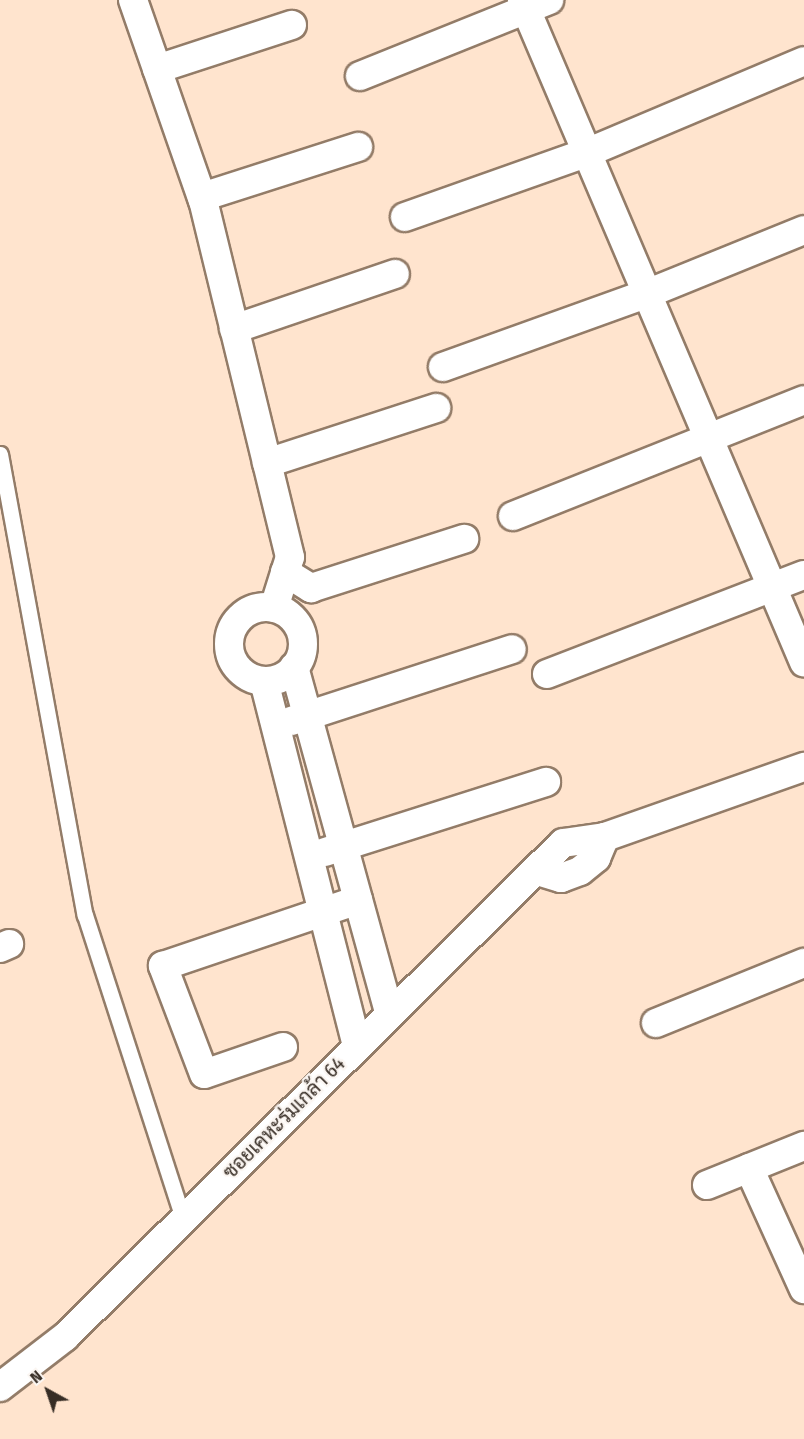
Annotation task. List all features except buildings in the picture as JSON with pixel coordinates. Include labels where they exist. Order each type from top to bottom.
[{"type":"street","points":[[133,0],[202,201],[290,557],[274,608]]},
{"type":"street","points":[[360,76],[532,3],[589,152],[804,662]]},
{"type":"street","points":[[157,69],[292,25]]},
{"type":"street","points":[[405,217],[589,152],[804,61]]},
{"type":"street","points":[[202,201],[202,197],[358,147]]},
{"type":"street","points":[[443,367],[649,293],[804,230]]},
{"type":"street","points":[[234,329],[395,274]]},
{"type":"street","points":[[513,516],[804,400]]},
{"type":"street","points":[[267,464],[436,408]]},
{"type":"street","points":[[285,572],[312,588],[464,539]]},
{"type":"street","points":[[547,675],[804,575]]},
{"type":"street","points":[[255,608],[274,608],[290,615],[302,635],[303,646],[294,667],[286,675],[264,681],[246,674],[232,661],[229,635],[243,614],[255,608]]},
{"type":"street","points":[[275,727],[512,649]]},
{"type":"street","points":[[294,667],[389,1013]]},
{"type":"street","points":[[264,681],[357,1046]]},
{"type":"street","points":[[538,871],[561,878],[580,871],[596,858],[605,837],[804,767]]},
{"type":"street","points":[[308,857],[546,782]]},
{"type":"street","name":"ซอยเคหะร่มเกล้า 64","points":[[0,1387],[65,1337],[389,1013],[538,871],[562,843],[605,837]]},
{"type":"street","points":[[283,1047],[204,1074],[163,966],[358,900]]},
{"type":"street","points":[[656,1023],[804,963]]},
{"type":"street","points":[[706,1185],[804,1146]]},
{"type":"street","points":[[750,1168],[804,1289]]},
{"type":"lane","points":[[0,454],[84,915],[183,1219]]}]
